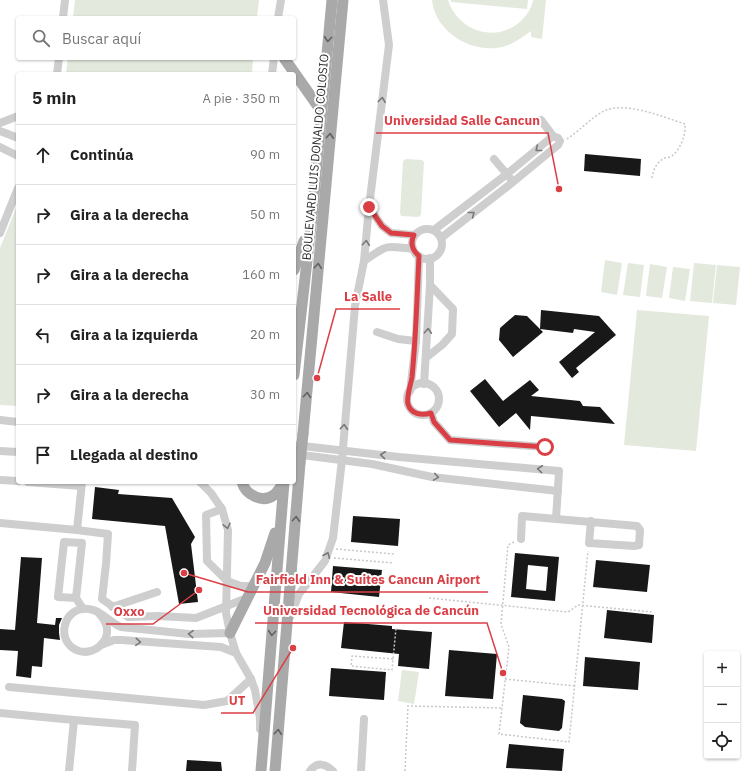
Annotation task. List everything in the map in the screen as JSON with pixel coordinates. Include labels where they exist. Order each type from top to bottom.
[{"type":"main road","name":"BOULEVARD LUIS DONALDO COLOSIO","points":[[296,357],[312,217],[332,0]]},
{"type":"main road","name":"BOULEVARD LUIS DONALDO COLOSIO","points":[[296,476],[297,459],[303,434],[343,0]]},
{"type":"main road","points":[[285,60],[294,72]]},
{"type":"main road","points":[[296,75],[322,112]]},
{"type":"main road","points":[[296,264],[312,217]]},
{"type":"main road","points":[[243,484],[244,488],[254,497],[264,498],[274,495],[282,484]]},
{"type":"main road","points":[[261,768],[284,484]]},
{"type":"main road","name":"BOULEVARD LUIS DONALDO COLOSIO","points":[[276,769],[295,484]]},
{"type":"main road","points":[[230,634],[269,554],[282,509]]},
{"type":"street","points":[[63,16],[65,0]]},
{"type":"street","points":[[278,16],[281,0]]},
{"type":"street","points":[[287,625],[299,594],[326,558],[333,538],[342,460],[355,306],[364,261],[369,207],[389,45],[383,0]]},
{"type":"street","points":[[57,72],[59,60]]},
{"type":"street","points":[[272,72],[274,60]]},
{"type":"street","points":[[0,123],[16,117]]},
{"type":"street","points":[[441,238],[558,145],[560,141],[558,138],[553,136],[541,120]]},
{"type":"street","points":[[0,131],[16,137]]},
{"type":"street","points":[[434,230],[507,174],[553,136]]},
{"type":"street","points":[[0,147],[16,155]]},
{"type":"street","points":[[494,159],[513,182]]},
{"type":"street","points":[[0,233],[16,193]]},
{"type":"street","points":[[369,207],[382,226],[391,233],[414,235]]},
{"type":"street","points":[[421,230],[434,230],[441,238],[441,249],[430,258],[419,256],[413,249],[412,239],[414,235],[421,230]]},
{"type":"street","points":[[364,261],[387,246],[413,249]]},
{"type":"street","points":[[410,391],[416,385],[424,384],[434,388],[439,396],[438,406],[431,413],[420,415],[411,410],[407,401],[410,391],[416,341],[419,256]]},
{"type":"street","points":[[424,384],[430,285],[430,258]]},
{"type":"street","points":[[426,357],[442,345],[452,334],[453,309],[430,285]]},
{"type":"street","points":[[378,332],[398,339],[416,341]]},
{"type":"street","points":[[431,413],[434,422],[450,440],[545,447]]},
{"type":"street","points":[[0,420],[16,422]]},
{"type":"street","points":[[296,445],[399,457],[559,471],[556,519]]},
{"type":"street","points":[[0,451],[16,452]]},
{"type":"street","points":[[397,468],[399,457]]},
{"type":"street","points":[[297,459],[342,460],[397,468],[432,477],[558,491]]},
{"type":"street","points":[[0,480],[16,481]]},
{"type":"street","points":[[77,530],[82,484]]},
{"type":"street","points":[[202,484],[211,493],[222,509],[228,530],[226,613],[230,634],[236,652],[251,679],[255,690],[260,718],[261,768]]},
{"type":"street","points":[[222,509],[206,515],[206,561],[227,581],[240,586],[254,586]]},
{"type":"street","points":[[521,539],[522,516],[591,521],[637,526],[640,530],[639,544],[634,546],[589,543],[591,521]]},
{"type":"street","points":[[0,522],[108,534],[102,599],[128,617],[158,616],[196,618],[247,598]]},
{"type":"street","points":[[76,598],[58,597],[64,542],[82,543],[76,598],[83,608]]},
{"type":"street","points":[[112,607],[157,592]]},
{"type":"street","points":[[230,634],[189,634],[121,627],[98,612],[88,608],[83,608],[74,612],[67,619],[64,629],[66,639],[72,647],[82,652],[92,651],[114,640],[221,647],[236,652]]},
{"type":"street","points":[[98,612],[104,619],[107,628],[106,638],[101,646]]},
{"type":"street","points":[[114,640],[116,625]]},
{"type":"street","points":[[9,687],[204,705],[227,701],[251,679]]},
{"type":"street","points":[[0,713],[136,725],[132,771]]},
{"type":"street","points":[[361,771],[364,718]]},
{"type":"street","points":[[69,771],[74,720]]},
{"type":"street","points":[[310,771],[317,765],[324,765],[329,770]]},
{"type":"path","points":[[558,145],[604,111],[619,108],[636,110],[685,124],[686,131],[680,145],[672,156],[662,159],[654,169],[652,178]]},
{"type":"path","points":[[521,539],[508,545],[501,624],[509,646],[500,734],[569,742],[589,543]]},
{"type":"path","points":[[330,548],[394,554]]},
{"type":"path","points":[[326,558],[394,563]]},
{"type":"path","points":[[429,598],[568,612],[578,605],[652,612]]},
{"type":"path","points":[[393,659],[352,656],[351,666],[392,670],[396,628]]},
{"type":"path","points":[[505,679],[575,686]]},
{"type":"path","points":[[405,771],[408,706],[502,708]]},
{"type":"shaded area","points":[[75,0],[259,0],[257,16],[73,16]]},
{"type":"shaded area","points":[[432,0],[448,0],[453,11],[460,20],[479,31],[490,33],[500,32],[511,28],[521,21],[530,9],[533,0],[546,0],[542,39],[531,37],[531,31],[515,42],[506,46],[485,48],[474,46],[454,36],[446,29],[439,21],[434,11]]},
{"type":"shaded area","points":[[451,0],[528,0],[527,9],[451,2]]},
{"type":"shaded area","points":[[68,60],[253,60],[252,72],[66,72]]},
{"type":"shaded area","points":[[406,159],[422,160],[424,162],[421,214],[419,217],[401,216],[400,213],[403,161]]},
{"type":"shaded area","points":[[16,208],[16,406],[0,405],[0,248]]},
{"type":"shaded area","points":[[605,260],[622,263],[617,295],[601,292]]},
{"type":"shaded area","points":[[628,263],[644,265],[640,297],[623,295]]},
{"type":"shaded area","points":[[694,263],[716,265],[712,303],[690,301]]},
{"type":"shaded area","points":[[650,264],[667,267],[662,298],[646,296]]},
{"type":"shaded area","points":[[717,265],[740,267],[736,305],[713,303]]},
{"type":"shaded area","points":[[673,267],[690,269],[685,301],[669,298]]},
{"type":"shaded area","points":[[637,310],[709,316],[696,451],[624,445]]},
{"type":"shaded area","points":[[402,670],[419,672],[414,704],[398,701]]},
{"type":"building","points":[[585,154],[641,159],[640,176],[584,171]]},
{"type":"building","points":[[541,310],[599,316],[616,335],[576,368],[579,372],[572,378],[559,362],[595,332],[574,329],[573,333],[540,329]]},
{"type":"building","points":[[515,315],[527,316],[543,332],[513,357],[499,340],[500,328]]},
{"type":"building","points":[[485,379],[503,401],[530,380],[539,390],[531,396],[580,401],[583,406],[600,407],[615,424],[531,416],[530,430],[516,413],[499,427],[470,391]]},
{"type":"building","points":[[95,487],[119,490],[118,494],[172,498],[195,537],[191,544],[198,602],[179,604],[165,526],[92,519]]},
{"type":"building","points":[[353,516],[400,519],[398,546],[351,542]]},
{"type":"building","points":[[515,553],[559,557],[555,601],[511,597]],"holes":[[[528,565],[548,567],[546,591],[526,589]]]},
{"type":"building","points":[[21,557],[42,558],[37,623],[55,625],[56,618],[62,618],[59,625],[60,640],[44,638],[42,667],[32,666],[31,678],[16,676],[18,651],[0,650],[0,629],[15,630]]},
{"type":"building","points":[[596,560],[650,565],[647,592],[593,587]]},
{"type":"building","points":[[333,566],[382,570],[379,597],[331,592]]},
{"type":"building","points":[[607,610],[654,615],[652,643],[604,638]]},
{"type":"building","points":[[344,622],[392,626],[392,629],[432,632],[429,669],[398,666],[399,654],[341,648]]},
{"type":"building","points":[[449,650],[497,654],[493,699],[445,696]]},
{"type":"building","points":[[585,657],[640,662],[638,690],[583,686]]},
{"type":"building","points":[[331,668],[386,672],[384,700],[329,696]]},
{"type":"building","points":[[523,695],[562,699],[565,701],[562,728],[559,731],[525,727],[520,723]]},
{"type":"building","points":[[509,744],[564,749],[562,771],[506,768]]},
{"type":"building","points":[[187,760],[221,762],[222,771],[186,771]]},
{"type":"place","name":"Universidad Salle Cancun","points":[[559,189]]},
{"type":"place","name":"La Salle","points":[[317,378]]},
{"type":"place","name":"Fairfield Inn & Suites Cancun Airport","points":[[184,573]]},
{"type":"place","name":"Oxxo","points":[[199,590]]},
{"type":"place","name":"UT","points":[[293,648]]},
{"type":"place","name":"Universidad Tecnológica de Cancún","points":[[503,673]]},
{"type":"route","points":[[369,207],[382,226],[391,233],[414,235],[412,239],[413,249],[419,256],[416,341],[410,391],[407,401],[411,410],[420,415],[431,413],[434,422],[450,440],[545,447]]}]
